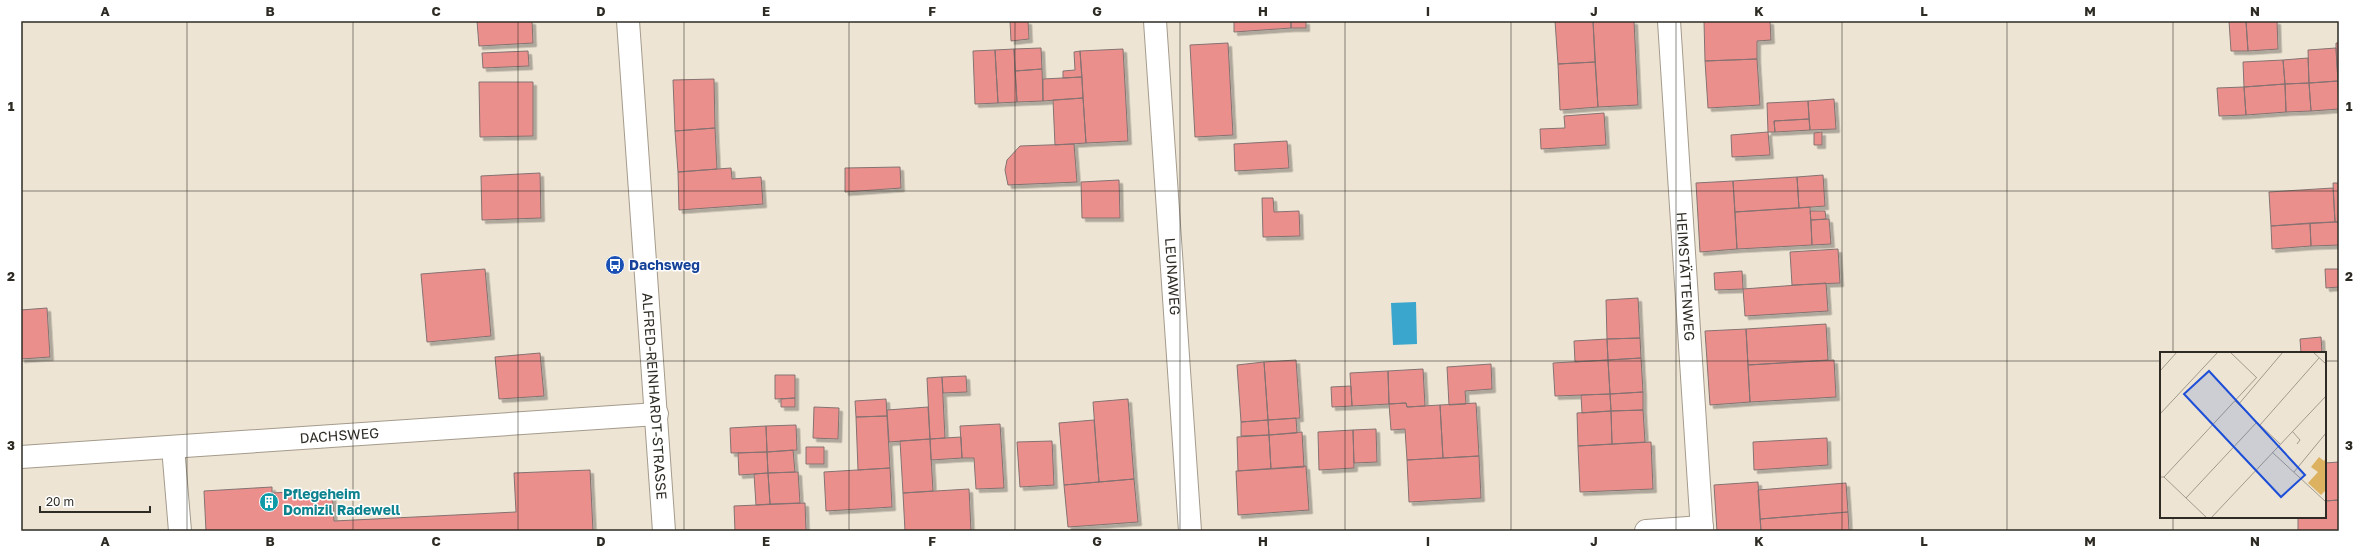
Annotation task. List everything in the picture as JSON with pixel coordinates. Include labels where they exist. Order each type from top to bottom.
[{"type":"street","name":"ALFRED-REINHARDT-STRASSE","points":[[628,21],[657,414],[664,531]]},
{"type":"street","name":"LEUNAWEG","points":[[1155,21],[1190,531]]},
{"type":"street","name":"HEIMSTÄTTENWEG","points":[[1669,21],[1702,529]]},
{"type":"street","name":"DACHSWEG","points":[[21,457],[657,414]]},
{"type":"street","points":[[173,447],[180,531]]},
{"type":"street","points":[[1646,531],[1702,529]]},
{"type":"water","points":[[1416,302],[1417,344],[1393,345],[1391,303]]},
{"type":"building","points":[[477,21],[532,21],[533,43],[479,46]]},
{"type":"building","points":[[1010,21],[1028,21],[1029,39],[1011,41]]},
{"type":"building","points":[[1234,21],[1291,21],[1291,28],[1234,32]]},
{"type":"building","points":[[1291,21],[1306,21],[1306,28],[1291,28]]},
{"type":"building","points":[[1555,21],[1593,21],[1595,62],[1558,64]]},
{"type":"building","points":[[1593,21],[1634,21],[1638,105],[1598,107]]},
{"type":"building","points":[[1704,21],[1770,21],[1771,40],[1757,41],[1757,59],[1705,61]]},
{"type":"building","points":[[2229,21],[2246,21],[2248,51],[2231,51]]},
{"type":"building","points":[[2246,21],[2277,21],[2278,49],[2248,51]]},
{"type":"building","points":[[1228,43],[1233,135],[1195,137],[1190,45]]},
{"type":"building","points":[[2336,43],[2339,43],[2339,99],[2336,48]]},
{"type":"building","points":[[1041,48],[1042,69],[1015,71],[1014,49]]},
{"type":"building","points":[[2336,48],[2338,81],[2309,83],[2308,50]]},
{"type":"building","points":[[1014,49],[1017,102],[998,103],[995,50]]},
{"type":"building","points":[[1123,49],[1128,141],[1086,143],[1080,51]]},
{"type":"building","points":[[995,50],[998,103],[975,104],[973,51]]},
{"type":"building","points":[[528,51],[529,66],[483,68],[482,53]]},
{"type":"building","points":[[1080,51],[1082,77],[1063,78],[1063,71],[1075,70],[1074,52]]},
{"type":"building","points":[[2308,58],[2309,83],[2285,84],[2283,60]]},
{"type":"building","points":[[1757,59],[1760,105],[1708,108],[1705,61]]},
{"type":"building","points":[[2283,60],[2285,84],[2244,87],[2243,62]]},
{"type":"building","points":[[1595,62],[1598,107],[1560,110],[1558,64]]},
{"type":"building","points":[[1042,69],[1043,101],[1017,102],[1015,71]]},
{"type":"building","points":[[1082,77],[1083,98],[1043,101],[1043,79]]},
{"type":"building","points":[[714,79],[715,128],[675,131],[673,80]]},
{"type":"building","points":[[2338,81],[2339,109],[2311,111],[2309,83]]},
{"type":"building","points":[[479,82],[533,82],[533,136],[480,137]]},
{"type":"building","points":[[2309,83],[2311,111],[2286,112],[2285,84]]},
{"type":"building","points":[[2285,84],[2286,112],[2246,115],[2244,87]]},
{"type":"building","points":[[2244,87],[2246,115],[2219,116],[2217,88]]},
{"type":"building","points":[[1083,98],[1086,143],[1055,145],[1053,100]]},
{"type":"building","points":[[1834,99],[1836,129],[1810,130],[1808,101]]},
{"type":"building","points":[[1808,101],[1809,119],[1774,121],[1775,132],[1768,132],[1767,103]]},
{"type":"building","points":[[1604,113],[1606,145],[1541,149],[1540,129],[1565,128],[1564,116]]},
{"type":"building","points":[[1809,119],[1810,130],[1775,132],[1774,121]]},
{"type":"building","points":[[715,128],[717,169],[678,172],[675,131]]},
{"type":"building","points":[[1768,132],[1770,155],[1732,157],[1731,135]]},
{"type":"building","points":[[1822,132],[1822,145],[1814,145],[1814,133]]},
{"type":"building","points":[[1287,141],[1289,168],[1235,171],[1234,144]]},
{"type":"building","points":[[1074,144],[1077,182],[1008,185],[1005,170],[1007,160],[1020,146]]},
{"type":"building","points":[[900,167],[901,188],[845,192],[845,168]]},
{"type":"building","points":[[731,168],[732,179],[761,177],[763,204],[679,210],[678,172]]},
{"type":"building","points":[[540,173],[541,218],[482,220],[481,176]]},
{"type":"building","points":[[1823,175],[1825,206],[1799,208],[1797,177]]},
{"type":"building","points":[[1797,177],[1799,208],[1735,212],[1733,181]]},
{"type":"building","points":[[1119,180],[1120,218],[1082,218],[1081,182]]},
{"type":"building","points":[[1733,181],[1737,249],[1700,252],[1696,183]]},
{"type":"building","points":[[2333,183],[2339,183],[2339,222],[2335,222]]},
{"type":"building","points":[[2333,188],[2335,222],[2271,226],[2269,192]]},
{"type":"building","points":[[1262,198],[1273,198],[1274,212],[1299,211],[1300,236],[1263,237]]},
{"type":"building","points":[[1810,207],[1812,245],[1737,249],[1735,212]]},
{"type":"building","points":[[1810,211],[1825,211],[1826,219],[1811,220]]},
{"type":"building","points":[[1829,219],[1831,244],[1812,245],[1811,220]]},
{"type":"building","points":[[2339,222],[2339,245],[2311,246],[2310,223]]},
{"type":"building","points":[[2310,223],[2311,246],[2272,249],[2271,226]]},
{"type":"building","points":[[1838,249],[1840,283],[1792,285],[1790,252]]},
{"type":"building","points":[[485,269],[491,336],[427,342],[421,274]]},
{"type":"building","points":[[2325,269],[2339,269],[2339,287],[2326,288]]},
{"type":"building","points":[[1742,271],[1743,289],[1715,290],[1714,273]]},
{"type":"building","points":[[1826,283],[1828,311],[1745,316],[1743,289]]},
{"type":"building","points":[[1638,298],[1640,338],[1607,339],[1606,300]]},
{"type":"building","points":[[47,308],[50,357],[21,359],[21,310]]},
{"type":"building","points":[[1826,324],[1828,360],[1748,365],[1746,329]]},
{"type":"building","points":[[1746,329],[1750,402],[1710,405],[1705,331]]},
{"type":"building","points":[[2321,337],[2322,352],[2301,352],[2300,339]]},
{"type":"building","points":[[1640,338],[1641,358],[1608,360],[1607,339]]},
{"type":"building","points":[[1607,339],[1608,360],[1575,362],[1574,341]]},
{"type":"building","points":[[540,353],[544,396],[499,399],[495,357]]},
{"type":"building","points":[[1641,358],[1643,392],[1610,394],[1608,360]]},
{"type":"building","points":[[1296,360],[1300,418],[1268,420],[1264,362]]},
{"type":"building","points":[[1608,360],[1610,394],[1555,396],[1553,363]]},
{"type":"building","points":[[1834,360],[1836,397],[1750,402],[1748,365]]},
{"type":"building","points":[[1264,362],[1268,420],[1241,422],[1237,365]]},
{"type":"building","points":[[1491,364],[1492,389],[1465,391],[1466,404],[1449,405],[1447,367]]},
{"type":"building","points":[[1423,369],[1425,406],[1407,407],[1406,403],[1389,404],[1388,371]]},
{"type":"building","points":[[1388,371],[1389,404],[1352,406],[1350,373]]},
{"type":"building","points":[[775,375],[795,375],[795,398],[775,399]]},
{"type":"building","points":[[966,376],[967,392],[943,393],[942,377]]},
{"type":"building","points":[[942,377],[945,438],[930,439],[927,378]]},
{"type":"building","points":[[1351,386],[1352,406],[1332,407],[1331,387]]},
{"type":"building","points":[[1643,392],[1643,410],[1611,411],[1610,394]]},
{"type":"building","points":[[1610,394],[1611,411],[1582,413],[1581,395]]},
{"type":"building","points":[[795,398],[795,407],[781,407],[781,399]]},
{"type":"building","points":[[886,399],[887,416],[856,417],[855,401]]},
{"type":"building","points":[[1128,399],[1134,479],[1099,482],[1093,402]]},
{"type":"building","points":[[1406,403],[1407,407],[1440,405],[1443,458],[1407,460],[1405,429],[1391,430],[1389,404]]},
{"type":"building","points":[[1476,403],[1479,456],[1443,458],[1440,405]]},
{"type":"building","points":[[814,407],[839,408],[838,439],[813,438]]},
{"type":"building","points":[[928,407],[930,439],[889,442],[887,410]]},
{"type":"building","points":[[1643,410],[1645,442],[1612,444],[1611,411]]},
{"type":"building","points":[[1611,411],[1612,444],[1578,446],[1577,413]]},
{"type":"building","points":[[887,416],[890,468],[858,470],[856,417]]},
{"type":"building","points":[[1296,418],[1297,433],[1269,435],[1268,420]]},
{"type":"building","points":[[1094,420],[1099,482],[1064,485],[1059,423]]},
{"type":"building","points":[[1268,420],[1269,435],[1241,436],[1241,422]]},
{"type":"building","points":[[1000,424],[1004,488],[976,489],[974,458],[962,458],[960,426]]},
{"type":"building","points":[[796,425],[797,450],[767,452],[766,426]]},
{"type":"building","points":[[766,426],[767,452],[731,453],[730,428]]},
{"type":"building","points":[[1376,429],[1377,462],[1354,463],[1353,430]]},
{"type":"building","points":[[1353,430],[1354,468],[1319,470],[1318,432]]},
{"type":"building","points":[[1302,432],[1304,467],[1271,469],[1269,435]]},
{"type":"building","points":[[1269,435],[1271,469],[1238,471],[1237,437]]},
{"type":"building","points":[[961,437],[962,458],[931,460],[930,439]]},
{"type":"building","points":[[1827,438],[1828,465],[1754,470],[1753,442]]},
{"type":"building","points":[[930,439],[933,491],[903,493],[900,441]]},
{"type":"building","points":[[1052,441],[1054,485],[1020,487],[1017,442]]},
{"type":"building","points":[[1651,442],[1653,489],[1580,492],[1578,446]]},
{"type":"building","points":[[806,447],[824,447],[824,464],[806,464]]},
{"type":"building","points":[[793,450],[795,472],[768,473],[767,452]]},
{"type":"building","points":[[767,452],[768,473],[739,475],[738,453]]},
{"type":"building","points":[[1479,456],[1481,498],[1409,502],[1407,460]]},
{"type":"building","points":[[2339,462],[2339,500],[2326,501],[2326,463]]},
{"type":"building","points":[[1306,466],[1309,510],[1238,515],[1236,471]]},
{"type":"building","points":[[890,468],[892,507],[826,511],[824,472]]},
{"type":"building","name":"Pflegeheim Domizil Radewell","points":[[590,470],[593,531],[206,531],[204,491],[272,487],[272,493],[332,490],[334,521],[516,512],[514,473]]},
{"type":"building","points":[[798,472],[800,503],[770,504],[768,473]]},
{"type":"building","points":[[768,473],[770,504],[756,505],[754,474]]},
{"type":"building","points":[[1134,479],[1138,522],[1068,527],[1064,485]]},
{"type":"building","points":[[1758,482],[1761,531],[1717,531],[1714,485]]},
{"type":"building","points":[[1846,483],[1848,512],[1760,519],[1758,490]]},
{"type":"building","points":[[969,489],[971,531],[905,531],[903,493]]},
{"type":"building","points":[[2339,500],[2339,531],[2298,531],[2298,518],[2326,518],[2326,501]]},
{"type":"building","points":[[805,503],[806,531],[735,531],[734,506]]},
{"type":"building","points":[[1848,512],[1849,531],[1761,531],[1760,519]]},
{"type":"place","name":"Dachsweg","points":[[615,265]]},
{"type":"place","name":"Pflegeheim Domizil Radewell","points":[[269,502]]}]
